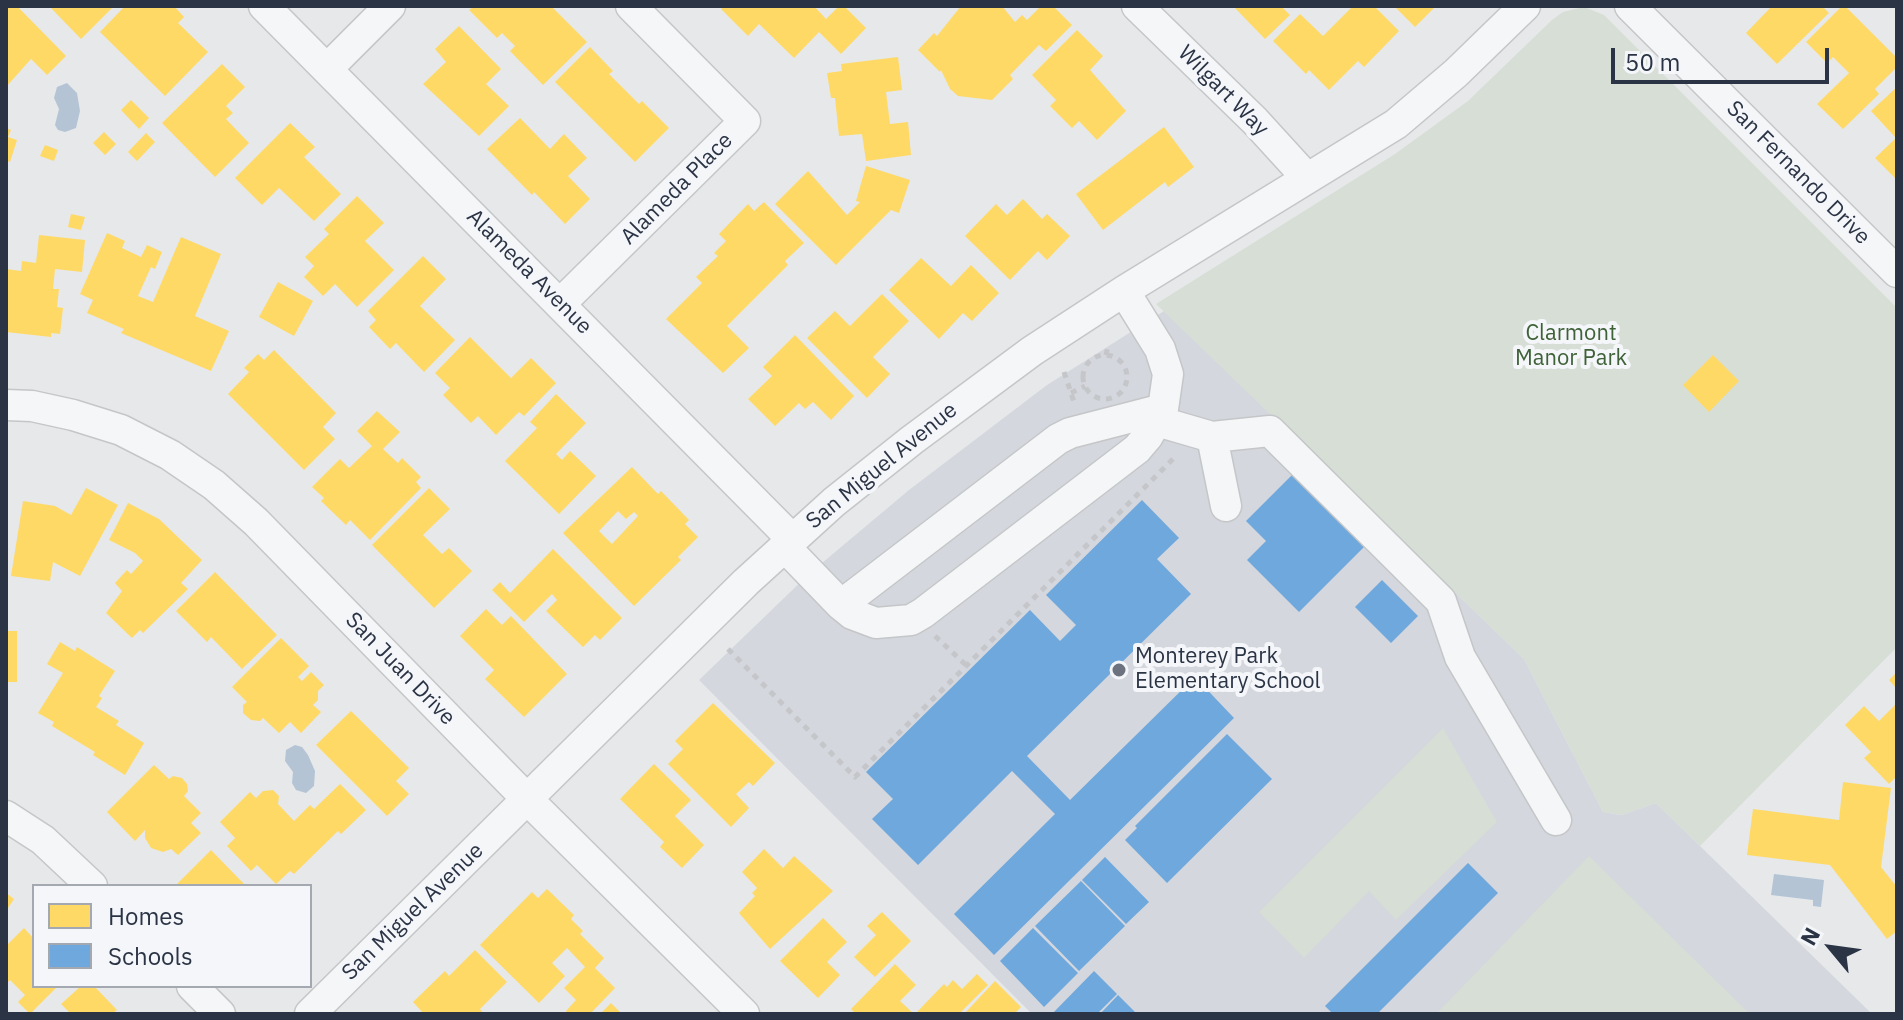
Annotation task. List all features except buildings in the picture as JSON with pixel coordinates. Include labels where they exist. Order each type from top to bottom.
[{"type":"street","name":"Alameda Avenue","points":[[264,6],[561,303],[852,614],[876,623],[898,623],[923,613],[1137,449],[1160,415]]},
{"type":"street","points":[[327,69],[390,6]]},
{"type":"street","name":"Alameda Place","points":[[561,303],[745,121],[631,6]]},
{"type":"street","name":"Wilgart Way","points":[[1137,6],[1246,111],[1307,178]]},
{"type":"street","name":"San Miguel Avenue","points":[[310,1014],[788,543],[854,486],[973,393],[1124,291],[1396,124],[1456,73],[1525,6]]},
{"type":"street","name":"San Fernando Drive","points":[[1630,6],[1897,272]]},
{"type":"street","points":[[1124,291],[1166,363],[1168,388],[1160,415]]},
{"type":"street","name":"San Juan Drive","points":[[6,405],[32,406],[121,430],[170,455],[214,485],[256,522],[528,800],[744,1014]]},
{"type":"street","points":[[841,605],[1058,439],[1070,433],[1160,415],[1212,437],[1270,431],[1441,601],[1460,657],[1556,820]]},
{"type":"street","points":[[1212,437],[1226,506]]},
{"type":"street","points":[[6,816],[43,840],[90,884]]},
{"type":"street","points":[[194,988],[220,1014]]},
{"type":"path","points":[[1106,355],[1108,345]]},
{"type":"path","points":[[1106,355],[1124,365],[1127,379],[1122,392],[1101,399],[1085,386],[1084,379],[1088,365],[1099,356],[1106,355]]},
{"type":"path","points":[[1064,372],[1075,406]]},
{"type":"path","points":[[1071,393],[1085,386]]},
{"type":"path","points":[[728,649],[855,777],[1175,457]]},
{"type":"path","points":[[929,629],[967,666]]},
{"type":"shaded area","name":"Monterey Park Elementary School","points":[[1164,311],[1524,659],[1603,812],[1622,815],[1656,803],[1872,1014],[1032,1014],[699,680],[809,574],[909,490],[1047,385]]},
{"type":"green space","name":"Clarmont Manor Park","points":[[1584,7],[1604,15],[1897,308],[1897,647],[1700,846],[1656,803],[1622,815],[1603,812],[1524,659],[1156,304],[1395,154],[1468,101],[1552,20],[1563,12]]},
{"type":"green space","points":[[1443,728],[1497,822],[1396,920],[1369,891],[1304,958],[1259,912]]},
{"type":"green space","points":[[1589,856],[1750,1014],[1436,1014]]},
{"type":"water","points":[[67,83],[77,93],[80,111],[76,128],[65,132],[55,125],[59,109],[54,98],[57,87]]},
{"type":"water","points":[[295,745],[302,747],[315,771],[314,786],[306,793],[296,790],[292,783],[293,772],[285,761],[286,750]]},
{"type":"water","points":[[1774,874],[1824,880],[1821,907],[1813,906],[1813,900],[1771,895]]},
{"type":"place","name":"Monterey Park Elementary School","points":[[1119,670]]}]
